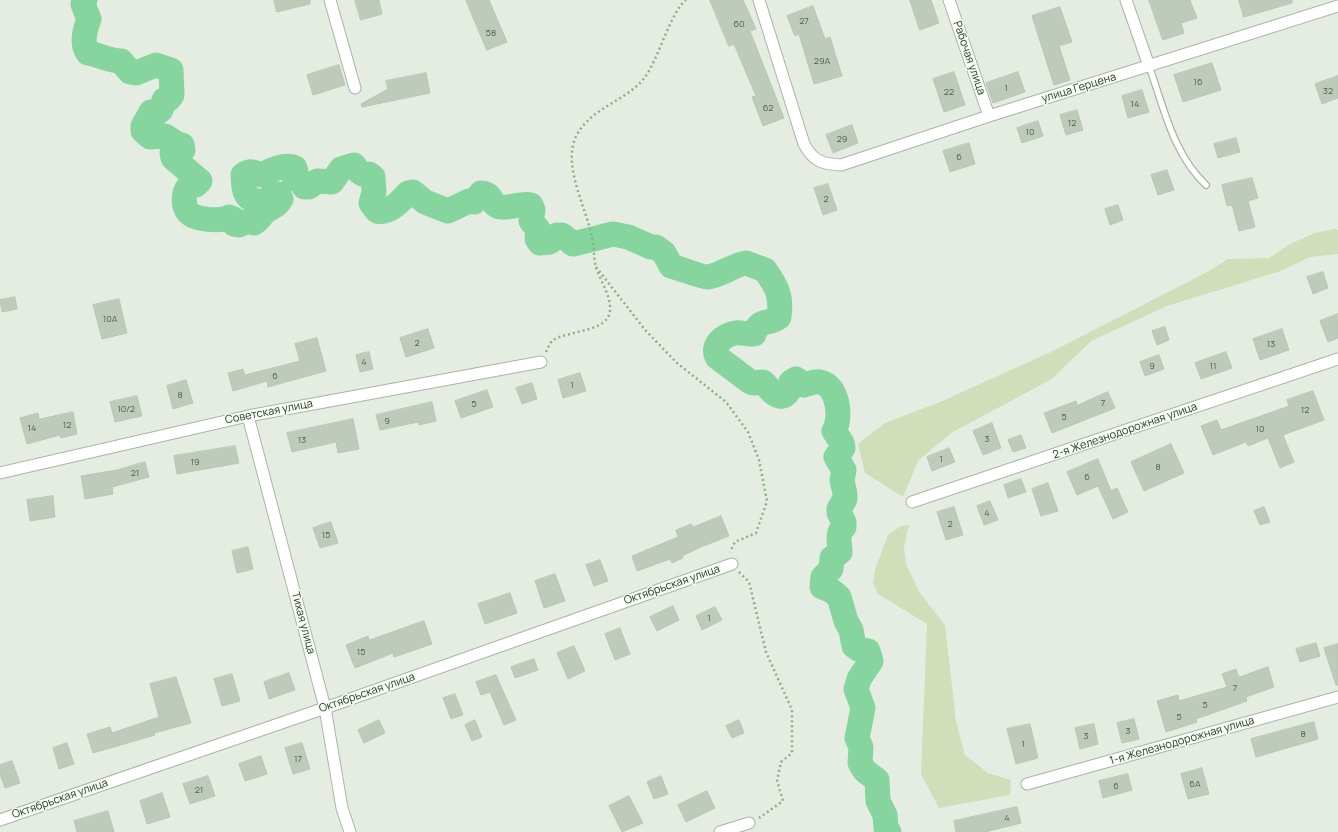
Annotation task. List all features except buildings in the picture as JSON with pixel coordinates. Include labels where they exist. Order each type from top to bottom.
[{"type":"street","points":[[330,0],[355,88]]},
{"type":"street","name":"улица Герцена","points":[[759,0],[804,144],[811,156],[835,165],[850,163],[989,116],[1338,6]]},
{"type":"street","name":"Рабочая улица","points":[[949,0],[989,116]]},
{"type":"street","points":[[1126,0],[1149,66]]},
{"type":"street","name":"2-я Железнодорожная улица","points":[[912,502],[1338,359]]},
{"type":"street","name":"Советская улица","points":[[0,473],[248,416],[541,362]]},
{"type":"street","name":"Тихая улица","points":[[248,416],[325,708],[342,808],[350,832]]},
{"type":"street","name":"Октябрьская улица","points":[[0,820],[325,708],[732,564]]},
{"type":"street","name":"1-я Железнодорожная улица","points":[[1027,784],[1338,697]]},
{"type":"street","points":[[720,832],[749,823]]},
{"type":"lane","points":[[1149,66],[1180,151],[1191,170],[1206,185]]},
{"type":"path","points":[[541,362],[551,342],[566,334],[590,330],[606,321],[610,311],[607,293],[596,267],[593,238],[572,165],[573,144],[578,132],[592,116],[639,85],[646,76],[675,15],[686,0]]},
{"type":"path","points":[[596,267],[646,331],[677,363],[726,402],[748,432],[759,460],[767,501],[756,534],[735,542],[730,552],[732,564],[749,582],[766,652],[792,710],[792,753],[781,762],[777,781],[783,801],[763,816],[749,823]]},
{"type":"green space","points":[[1334,229],[1338,230],[1338,254],[1310,257],[1281,271],[1167,306],[1091,341],[1052,379],[951,433],[918,461],[903,497],[865,473],[858,444],[885,423],[940,402],[1053,351],[1209,271],[1228,259],[1269,258],[1290,244],[1315,233]]},
{"type":"green space","points":[[909,525],[904,547],[906,564],[920,593],[945,625],[956,721],[965,755],[988,773],[1011,780],[1010,795],[939,808],[921,774],[927,624],[878,594],[873,583],[875,570],[888,535],[901,526]]},
{"type":"waterway","points":[[85,0],[83,4],[89,19],[84,41],[88,53],[121,61],[130,72],[136,73],[156,65],[171,70],[172,95],[169,99],[164,100],[161,110],[157,113],[151,112],[143,126],[143,131],[150,137],[165,136],[177,144],[182,145],[183,150],[172,153],[173,158],[200,181],[196,185],[191,184],[186,190],[184,197],[186,209],[191,215],[196,217],[214,220],[229,217],[234,219],[234,224],[239,225],[249,221],[254,223],[266,211],[276,205],[281,199],[278,194],[272,196],[264,202],[249,198],[245,191],[243,175],[248,172],[262,175],[269,171],[287,166],[295,168],[296,172],[294,178],[303,183],[304,187],[309,187],[317,181],[332,182],[341,169],[354,165],[360,172],[369,174],[373,177],[374,192],[371,203],[377,211],[386,211],[390,209],[408,193],[413,192],[425,202],[448,211],[469,201],[474,202],[481,193],[488,195],[494,204],[500,207],[524,204],[531,205],[533,210],[531,221],[538,229],[537,239],[540,243],[550,242],[557,235],[562,235],[573,244],[613,234],[628,237],[651,247],[656,247],[664,253],[671,266],[705,277],[717,275],[746,263],[765,270],[778,292],[780,303],[779,317],[775,320],[759,325],[754,334],[737,333],[723,338],[717,345],[716,353],[717,357],[749,381],[753,383],[763,382],[773,393],[779,396],[787,394],[791,382],[796,379],[804,385],[814,382],[826,384],[831,389],[837,403],[838,418],[834,431],[842,443],[843,448],[836,457],[844,470],[842,480],[845,499],[839,509],[839,513],[844,522],[844,527],[839,535],[840,552],[832,558],[831,569],[823,577],[822,587],[832,591],[839,597],[846,621],[851,630],[854,646],[858,649],[868,651],[871,661],[859,679],[856,689],[863,708],[857,738],[861,747],[860,763],[865,771],[877,780],[878,801],[885,815],[886,828],[889,832]]}]
